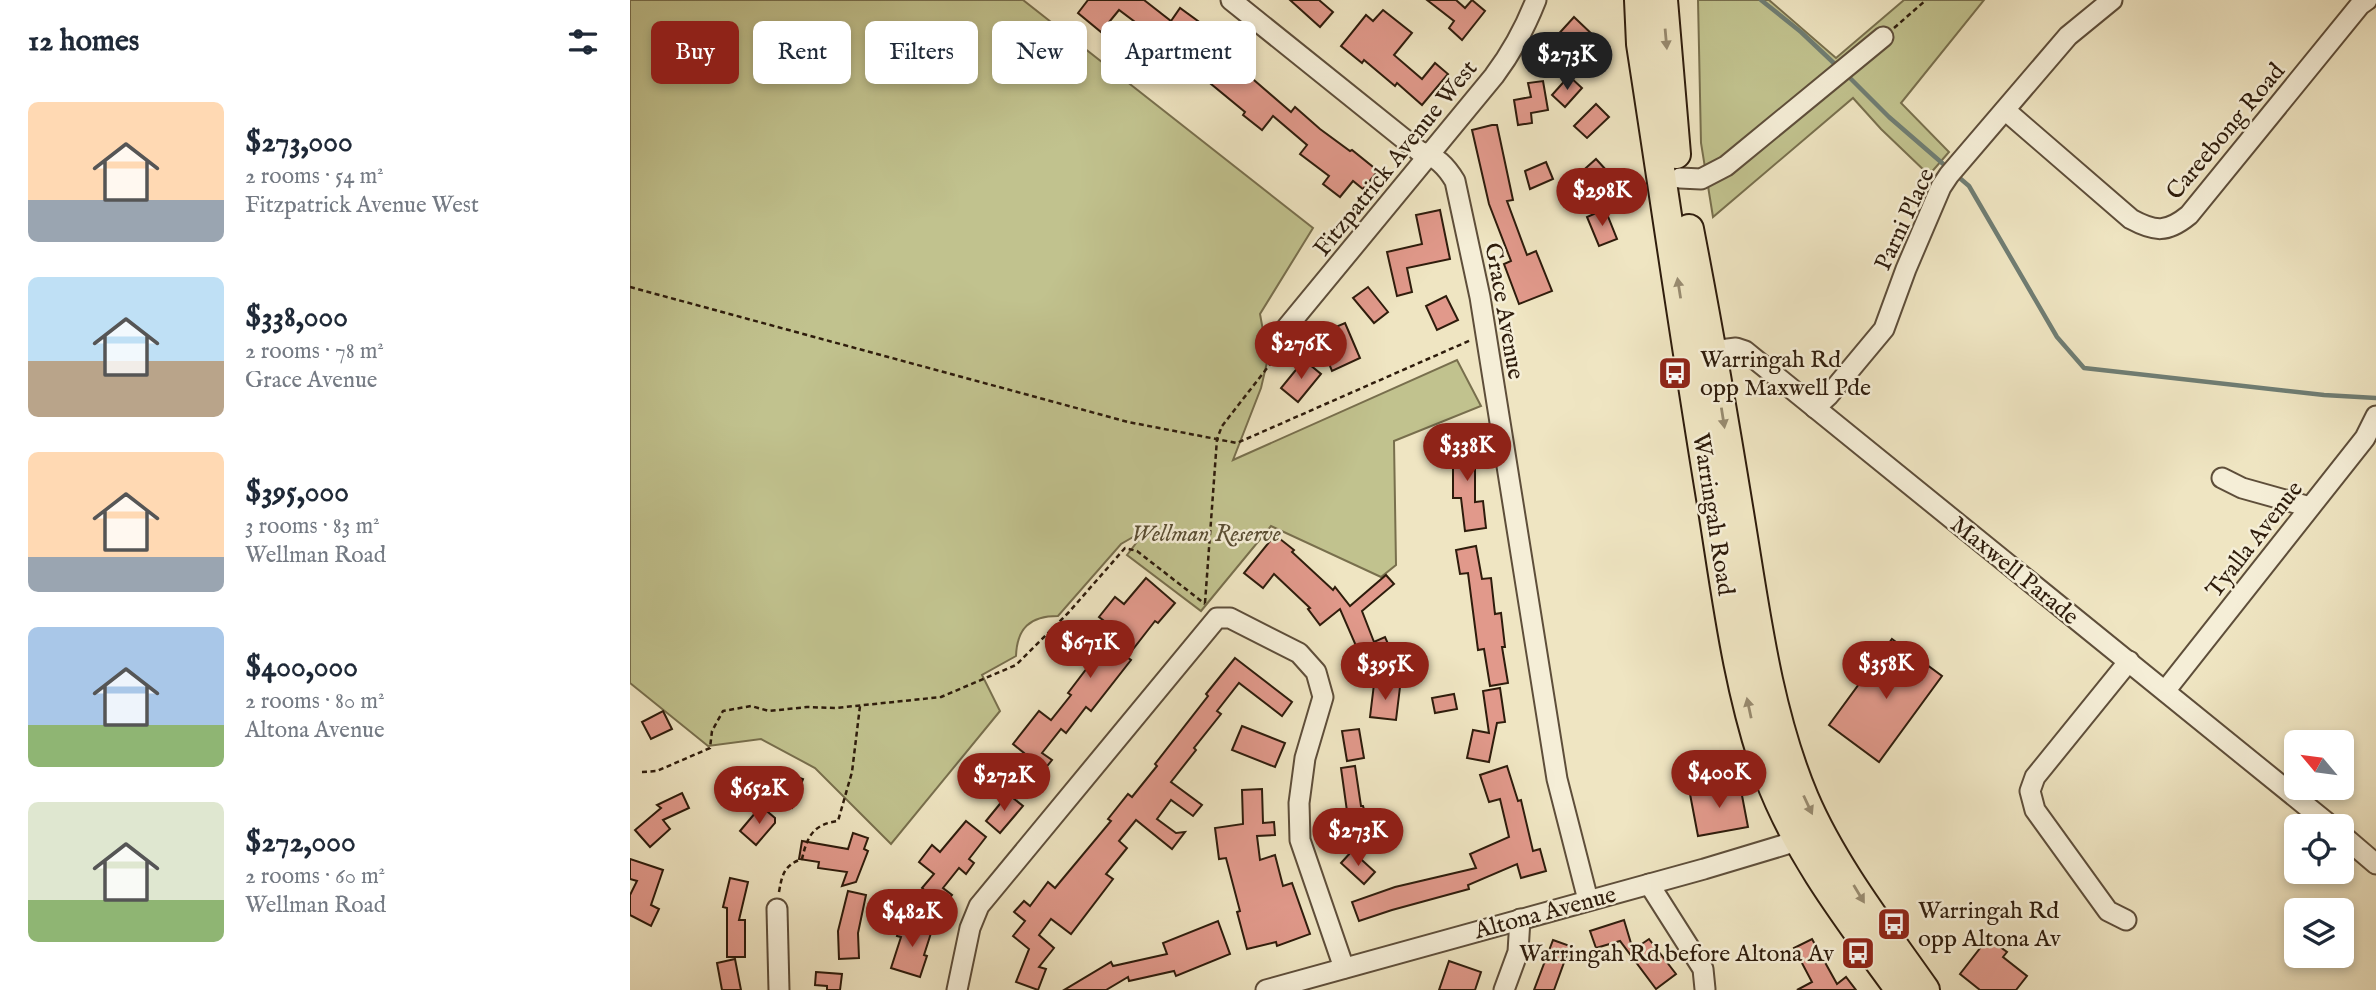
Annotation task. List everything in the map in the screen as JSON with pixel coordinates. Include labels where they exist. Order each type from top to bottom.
[{"type":"highway","name":"Warringah Road","points":[[1639,0],[1641,44],[1682,308],[1700,353]]},
{"type":"highway","name":"Warringah Road","points":[[1663,0],[1674,140],[1732,628],[1751,719],[1769,775],[1810,838],[1864,903],[1925,990]]},
{"type":"highway","name":"Warringah Road","points":[[1810,838],[1822,881],[1900,990]]},
{"type":"street","name":"Parni Place","points":[[1815,408],[1884,329],[1941,187],[2068,36],[2112,0]]},
{"type":"street","name":"Careebong Road","points":[[2005,110],[2131,219],[2153,229],[2166,229],[2178,225],[2189,215],[2360,5],[2368,0]]},
{"type":"street","name":"Fitzpatrick Avenue West","points":[[1278,338],[1512,53],[1535,1]]},
{"type":"street","name":"Grace Avenue","points":[[1237,2],[1419,150],[1446,166],[1455,181],[1486,334],[1556,779],[1588,900]]},
{"type":"street","points":[[1680,178],[1701,179],[1726,166],[1883,37]]},
{"type":"street","name":"Maxwell Parade","points":[[1700,353],[1736,348],[1745,351],[2316,814]]},
{"type":"street","name":"Tyalla Avenue","points":[[2165,691],[2310,507],[2371,446],[2376,416]]},
{"type":"street","points":[[2222,478],[2242,488],[2310,507]]},
{"type":"street","points":[[957,990],[970,928],[979,906],[1217,618],[1230,618],[1299,653],[1316,672],[1323,696],[1305,758],[1299,803],[1300,840],[1344,968]]},
{"type":"street","points":[[2126,920],[2108,911],[2035,810],[2030,792],[2035,777],[2129,662]]},
{"type":"street","name":"Altona Avenue","points":[[1266,990],[1306,984],[1344,968],[1810,838]]},
{"type":"street","points":[[2354,845],[2376,864]]},
{"type":"street","points":[[1649,884],[1703,969],[1705,989]]},
{"type":"street","points":[[777,909],[779,990]]},
{"type":"street","points":[[1504,990],[1518,952],[1520,919]]},
{"type":"path","points":[[1883,37],[1926,0]]},
{"type":"path","points":[[630,287],[1128,422],[1237,443],[1486,334]]},
{"type":"path","points":[[1211,623],[1205,604],[1217,439],[1222,426],[1280,352],[1278,338]]},
{"type":"path","points":[[642,772],[657,771],[710,748],[712,732],[723,711],[751,706],[769,711],[807,707],[836,708],[941,697],[1016,665],[1069,612],[1125,548],[1137,551],[1205,604]]},
{"type":"path","points":[[777,909],[784,869],[802,859],[806,841],[813,831],[826,823],[838,821],[852,772],[860,706]]},
{"type":"green space","name":"Wellman Reserve","points":[[630,0],[1023,0],[1050,21],[992,21],[992,84],[1087,84],[1087,50],[1101,61],[1101,84],[1130,84],[1313,228],[1260,314],[1268,358],[1261,388],[1233,460],[1457,360],[1481,406],[1394,441],[1396,565],[1381,577],[1271,526],[1201,611],[1127,555],[1147,529],[1121,544],[1058,616],[1040,618],[1027,625],[1019,638],[1016,656],[982,675],[1000,711],[891,844],[815,768],[761,739],[708,746],[630,683]]},
{"type":"green space","points":[[1698,0],[1769,0],[1836,58],[1904,0],[1984,0],[1901,103],[1949,152],[1929,175],[1853,98],[1713,217],[1701,143]]},
{"type":"building","points":[[1088,0],[1144,0],[1171,21],[1134,21],[1119,10],[1110,21],[1101,21],[1101,32],[1078,13]]},
{"type":"building","points":[[1290,0],[1319,0],[1333,12],[1320,27]]},
{"type":"building","points":[[1427,0],[1456,0],[1465,8],[1472,0],[1485,11],[1462,40],[1449,28],[1454,21]]},
{"type":"building","points":[[1180,8],[1198,21],[1171,21]]},
{"type":"building","points":[[1383,10],[1412,33],[1394,55],[1422,79],[1435,63],[1448,74],[1422,105],[1397,83],[1395,86],[1364,60],[1362,63],[1341,46],[1366,15],[1373,21]]},
{"type":"building","points":[[1574,17],[1596,38],[1566,70],[1544,50]]},
{"type":"building","points":[[1569,76],[1582,88],[1565,107],[1552,95]]},
{"type":"building","points":[[1543,81],[1548,110],[1531,113],[1532,123],[1518,125],[1514,100],[1531,97],[1528,83]]},
{"type":"building","points":[[1256,82],[1291,112],[1295,107],[1320,129],[1378,171],[1363,189],[1353,181],[1340,197],[1323,184],[1329,176],[1300,154],[1307,145],[1273,116],[1262,130],[1243,115],[1245,112],[1211,84],[1256,84]]},
{"type":"building","points":[[1596,104],[1609,117],[1587,138],[1574,126]]},
{"type":"building","points":[[1497,125],[1513,200],[1507,201],[1527,255],[1536,251],[1552,291],[1519,304],[1504,264],[1511,261],[1489,204],[1472,130]]},
{"type":"building","points":[[1596,159],[1618,183],[1600,199],[1578,175]]},
{"type":"building","points":[[1546,162],[1553,179],[1530,189],[1525,171]]},
{"type":"building","points":[[1605,209],[1617,239],[1599,246],[1587,217]]},
{"type":"building","points":[[1440,210],[1450,259],[1407,268],[1412,292],[1397,296],[1387,252],[1422,244],[1416,215]]},
{"type":"building","points":[[1368,287],[1388,312],[1374,323],[1353,298]]},
{"type":"building","points":[[1446,296],[1458,320],[1437,330],[1426,306]]},
{"type":"building","points":[[1345,323],[1360,358],[1332,371],[1317,335]]},
{"type":"building","points":[[1304,360],[1321,374],[1298,402],[1281,388]]},
{"type":"building","points":[[1471,433],[1475,460],[1475,502],[1483,501],[1486,528],[1465,531],[1461,498],[1453,498],[1453,468],[1457,468],[1452,436]]},
{"type":"building","points":[[1275,535],[1294,550],[1292,552],[1333,590],[1335,587],[1350,606],[1386,575],[1394,584],[1362,611],[1374,642],[1385,637],[1398,666],[1370,678],[1340,609],[1320,625],[1308,609],[1310,608],[1274,574],[1263,588],[1244,573]]},
{"type":"building","points":[[1476,546],[1482,579],[1491,578],[1495,614],[1501,613],[1505,647],[1502,647],[1508,683],[1490,686],[1484,649],[1478,650],[1468,573],[1460,574],[1456,550]]},
{"type":"building","points":[[1146,578],[1175,603],[1158,623],[1155,621],[1127,657],[1131,660],[1091,711],[1086,707],[1066,733],[1061,729],[1042,753],[1052,760],[1044,770],[1041,767],[1017,798],[999,783],[1024,753],[1013,744],[1039,711],[1051,720],[1116,630],[1099,617],[1115,597],[1124,604]]},
{"type":"building","points":[[1892,639],[1942,676],[1879,762],[1829,725]]},
{"type":"building","points":[[1235,658],[1292,702],[1282,716],[1239,683],[1217,711],[1221,714],[1171,782],[1202,805],[1193,816],[1171,800],[1157,819],[1176,833],[1185,832],[1172,849],[1136,820],[1119,841],[1127,848],[1106,874],[1113,879],[1071,934],[1051,919],[1039,935],[1054,948],[1039,967],[1046,969],[1038,990],[1016,982],[1029,949],[1013,936],[1025,921],[1014,912],[1024,901],[1030,906],[1048,882],[1055,888],[1111,821],[1108,819],[1128,794],[1132,797],[1157,766],[1155,764]]},
{"type":"building","points":[[1374,684],[1400,687],[1396,720],[1370,717]]},
{"type":"building","points":[[1500,688],[1505,722],[1497,723],[1489,762],[1467,758],[1473,730],[1489,733],[1483,691]]},
{"type":"building","points":[[1454,694],[1457,709],[1435,713],[1432,698]]},
{"type":"building","points":[[663,711],[672,729],[651,739],[642,722]]},
{"type":"building","points":[[1242,726],[1285,743],[1275,767],[1232,750]]},
{"type":"building","points":[[1359,729],[1364,758],[1347,761],[1342,731]]},
{"type":"building","points":[[1355,766],[1361,806],[1372,835],[1346,843],[1337,814],[1347,811],[1341,768]]},
{"type":"building","points":[[1507,766],[1518,801],[1521,800],[1533,851],[1540,849],[1546,871],[1521,878],[1517,864],[1468,885],[1469,889],[1359,921],[1352,902],[1395,887],[1476,868],[1470,854],[1509,837],[1500,799],[1489,802],[1480,775]]},
{"type":"building","points":[[783,772],[803,779],[792,808],[773,801]]},
{"type":"building","points":[[1740,785],[1748,827],[1698,836],[1690,794]]},
{"type":"building","points":[[1262,789],[1263,823],[1274,822],[1275,835],[1257,836],[1260,860],[1275,855],[1283,886],[1292,883],[1310,934],[1277,946],[1276,942],[1247,949],[1226,858],[1219,859],[1215,828],[1243,824],[1242,790]]},
{"type":"building","points":[[682,793],[689,808],[663,820],[670,829],[650,847],[635,830],[661,808],[657,805]]},
{"type":"building","points":[[1008,794],[1023,806],[1000,833],[986,821]]},
{"type":"building","points":[[761,806],[775,818],[775,823],[756,845],[740,831]]},
{"type":"building","points":[[966,821],[986,837],[969,859],[974,863],[966,874],[959,868],[943,888],[952,895],[943,906],[922,888],[934,874],[919,862],[932,845],[940,852]]},
{"type":"building","points":[[853,833],[868,838],[864,849],[868,851],[856,882],[842,886],[847,872],[818,868],[819,862],[799,859],[802,841],[848,849]]},
{"type":"building","points":[[1352,851],[1375,872],[1364,884],[1341,863]]},
{"type":"building","points":[[630,859],[663,870],[651,905],[659,909],[651,926],[630,915],[630,895],[637,881],[630,879]]},
{"type":"building","points":[[730,878],[748,882],[739,920],[745,920],[745,957],[727,957],[727,908],[723,907]]},
{"type":"building","points":[[848,891],[866,895],[858,933],[859,958],[839,959],[838,931]]},
{"type":"building","points":[[1624,920],[1633,950],[1649,939],[1676,974],[1656,989],[1620,941],[1596,948],[1590,931]]},
{"type":"building","points":[[902,921],[932,930],[920,977],[891,968],[901,937],[897,936]]},
{"type":"building","points":[[1218,921],[1230,954],[1176,976],[1174,971],[1129,981],[1128,977],[1106,990],[1064,990],[1111,962],[1113,966],[1167,954],[1163,943]]},
{"type":"building","points":[[1988,938],[2007,952],[2003,957],[2027,976],[2016,990],[1980,990],[1960,974]]},
{"type":"building","points":[[1812,939],[1837,984],[1846,977],[1856,990],[1797,990],[1812,982],[1794,948]]},
{"type":"building","points":[[1553,940],[1570,946],[1554,990],[1534,990]]},
{"type":"building","points":[[735,959],[741,990],[722,990],[717,963]]},
{"type":"building","points":[[1449,961],[1481,972],[1475,990],[1439,990]]},
{"type":"building","points":[[816,972],[842,974],[840,990],[827,990],[827,986],[815,985]]},
{"type":"waterway","points":[[1761,0],[1801,32],[1838,67]]},
{"type":"waterway","points":[[1847,75],[1889,117],[1949,169]]},
{"type":"waterway","points":[[1955,174],[1969,186],[2057,337],[2084,368],[2324,395],[2376,398]]},
{"type":"place","name":"Warringah Rd opp Maxwell Pde","points":[[1675,373]]},
{"type":"place","name":"Warringah Rd opp Altona Av","points":[[1894,924]]},
{"type":"place","name":"Warringah Rd before Altona Av","points":[[1858,953]]}]
